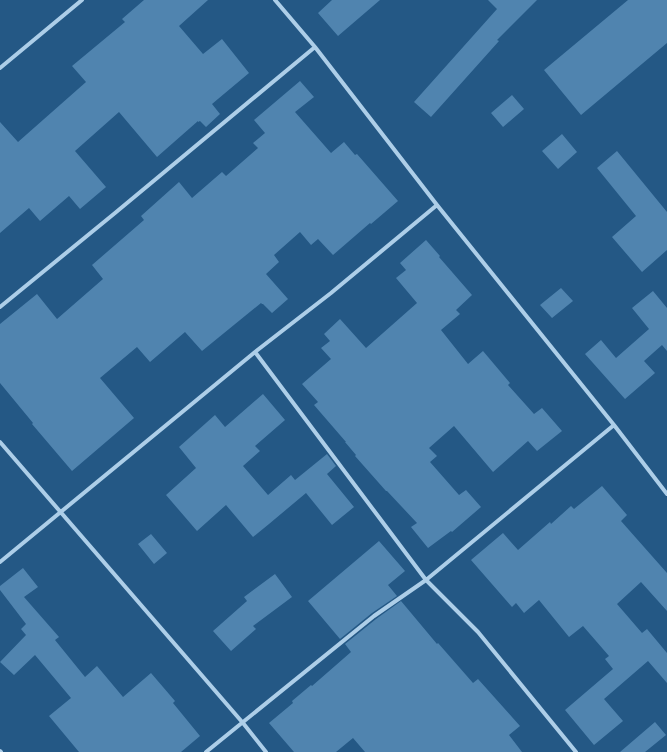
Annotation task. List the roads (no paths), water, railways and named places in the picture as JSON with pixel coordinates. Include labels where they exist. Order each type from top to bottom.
[{"type":"street","points":[[0,68],[82,0]]},
{"type":"street","points":[[275,0],[315,47],[437,205],[614,425],[667,494]]},
{"type":"street","points":[[0,307],[116,213],[315,47]]},
{"type":"street","points":[[0,562],[437,205]]},
{"type":"street","points":[[256,352],[426,580],[478,632],[576,752]]},
{"type":"street","points":[[206,752],[374,616],[426,580],[614,425]]},
{"type":"street","points":[[0,442],[243,723],[266,752]]}]
